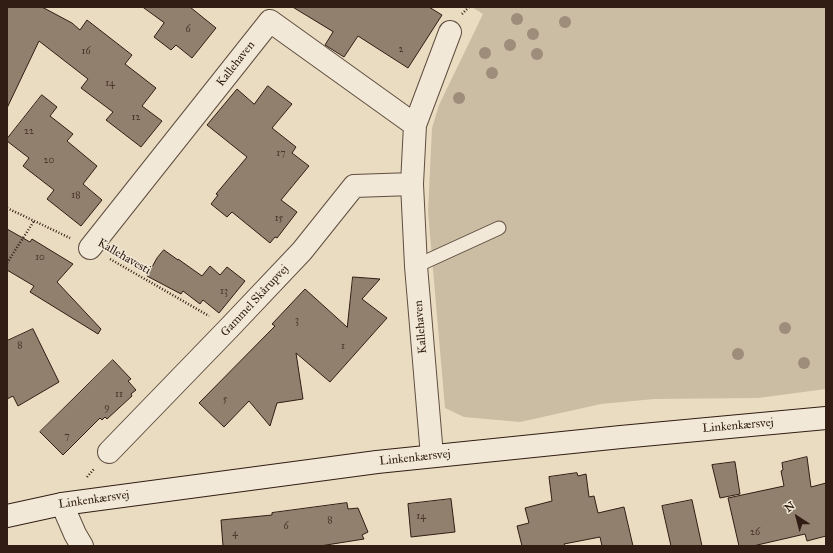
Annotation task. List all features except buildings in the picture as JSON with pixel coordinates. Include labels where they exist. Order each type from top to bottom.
[{"type":"street","name":"Kallehaven","points":[[90,248],[270,21],[415,126]]},
{"type":"street","name":"Kallehaven","points":[[432,456],[416,266],[412,184],[415,126],[450,32]]},
{"type":"street","name":"Gammel Skårupvej","points":[[109,452],[302,250],[354,186],[412,184]]},
{"type":"street","name":"Linkenkærsvej","points":[[7,516],[62,504],[376,462],[826,418]]},
{"type":"street","points":[[62,504],[74,534],[82,546]]},
{"type":"lane","points":[[416,266],[500,228]]},
{"type":"path","name":"Kallehavesti","points":[[7,208],[90,248],[230,327]]},
{"type":"path","points":[[7,263],[34,221]]},
{"type":"shaded area","points":[[472,7],[826,7],[826,389],[758,398],[654,399],[601,404],[520,422],[464,417],[445,408],[428,212],[432,128],[439,105],[483,14]]}]
